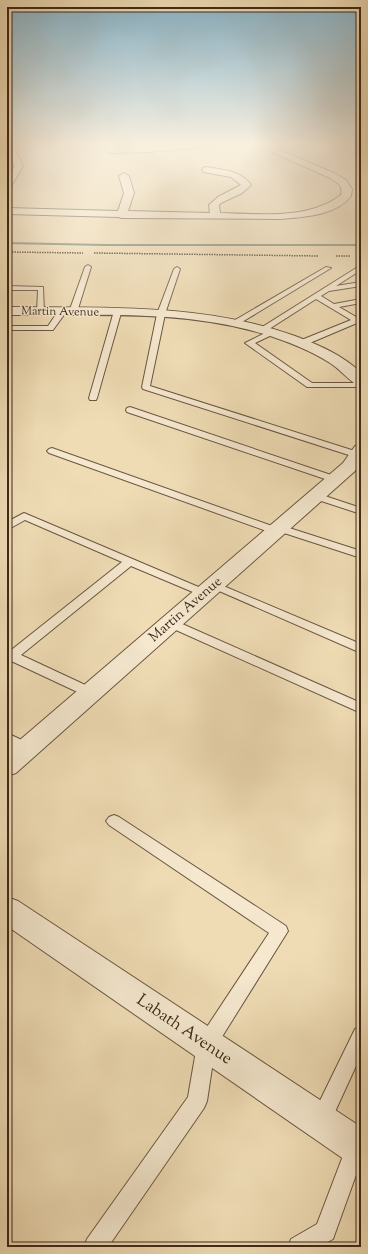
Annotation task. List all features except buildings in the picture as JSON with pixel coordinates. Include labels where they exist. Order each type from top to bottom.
[{"type":"street","points":[[122,215],[126,203]]},
{"type":"street","points":[[215,216],[214,206],[216,203]]},
{"type":"street","points":[[7,211],[122,215],[258,217],[286,216],[323,209],[336,203]]},
{"type":"street","name":"Martin Avenue","points":[[7,311],[161,314],[234,322],[268,331],[321,351],[342,364],[360,380]]},
{"type":"street","name":"Martin Avenue","points":[[7,766],[316,496],[349,466],[359,453]]},
{"type":"street","name":"Labath Avenue","points":[[7,910],[359,1148]]},
{"type":"lane","points":[[13,328],[50,328],[67,312],[88,267]]},
{"type":"lane","points":[[360,380],[310,385],[249,343],[268,331],[325,289],[361,267]]},
{"type":"lane","points":[[234,322],[328,268]]},
{"type":"lane","points":[[177,269],[161,314],[146,387],[359,453]]},
{"type":"lane","points":[[325,289],[361,284]]},
{"type":"lane","points":[[7,288],[41,288],[41,312]]},
{"type":"lane","points":[[316,296],[359,321]]},
{"type":"lane","points":[[332,306],[361,301]]},
{"type":"lane","points":[[93,398],[117,313]]},
{"type":"lane","points":[[302,343],[359,321]]},
{"type":"lane","points":[[130,410],[334,479]]},
{"type":"lane","points":[[52,451],[277,529],[361,556]]},
{"type":"lane","points":[[316,496],[361,511]]},
{"type":"lane","points":[[7,527],[24,516],[130,562],[209,589],[361,649]]},
{"type":"lane","points":[[91,693],[10,655],[130,562]]},
{"type":"lane","points":[[171,623],[361,708]]},
{"type":"lane","points":[[7,738],[27,749]]},
{"type":"lane","points":[[95,1247],[197,1101],[206,1045],[280,931],[114,821]]},
{"type":"lane","points":[[320,1122],[361,1035]]},
{"type":"lane","points":[[299,1247],[325,1231],[359,1148]]},
{"type":"path","points":[[7,252],[85,253]]},
{"type":"path","points":[[93,253],[320,256]]},
{"type":"path","points":[[333,256],[354,256]]},
{"type":"waterway","points":[[7,243],[105,245],[361,245]]}]
